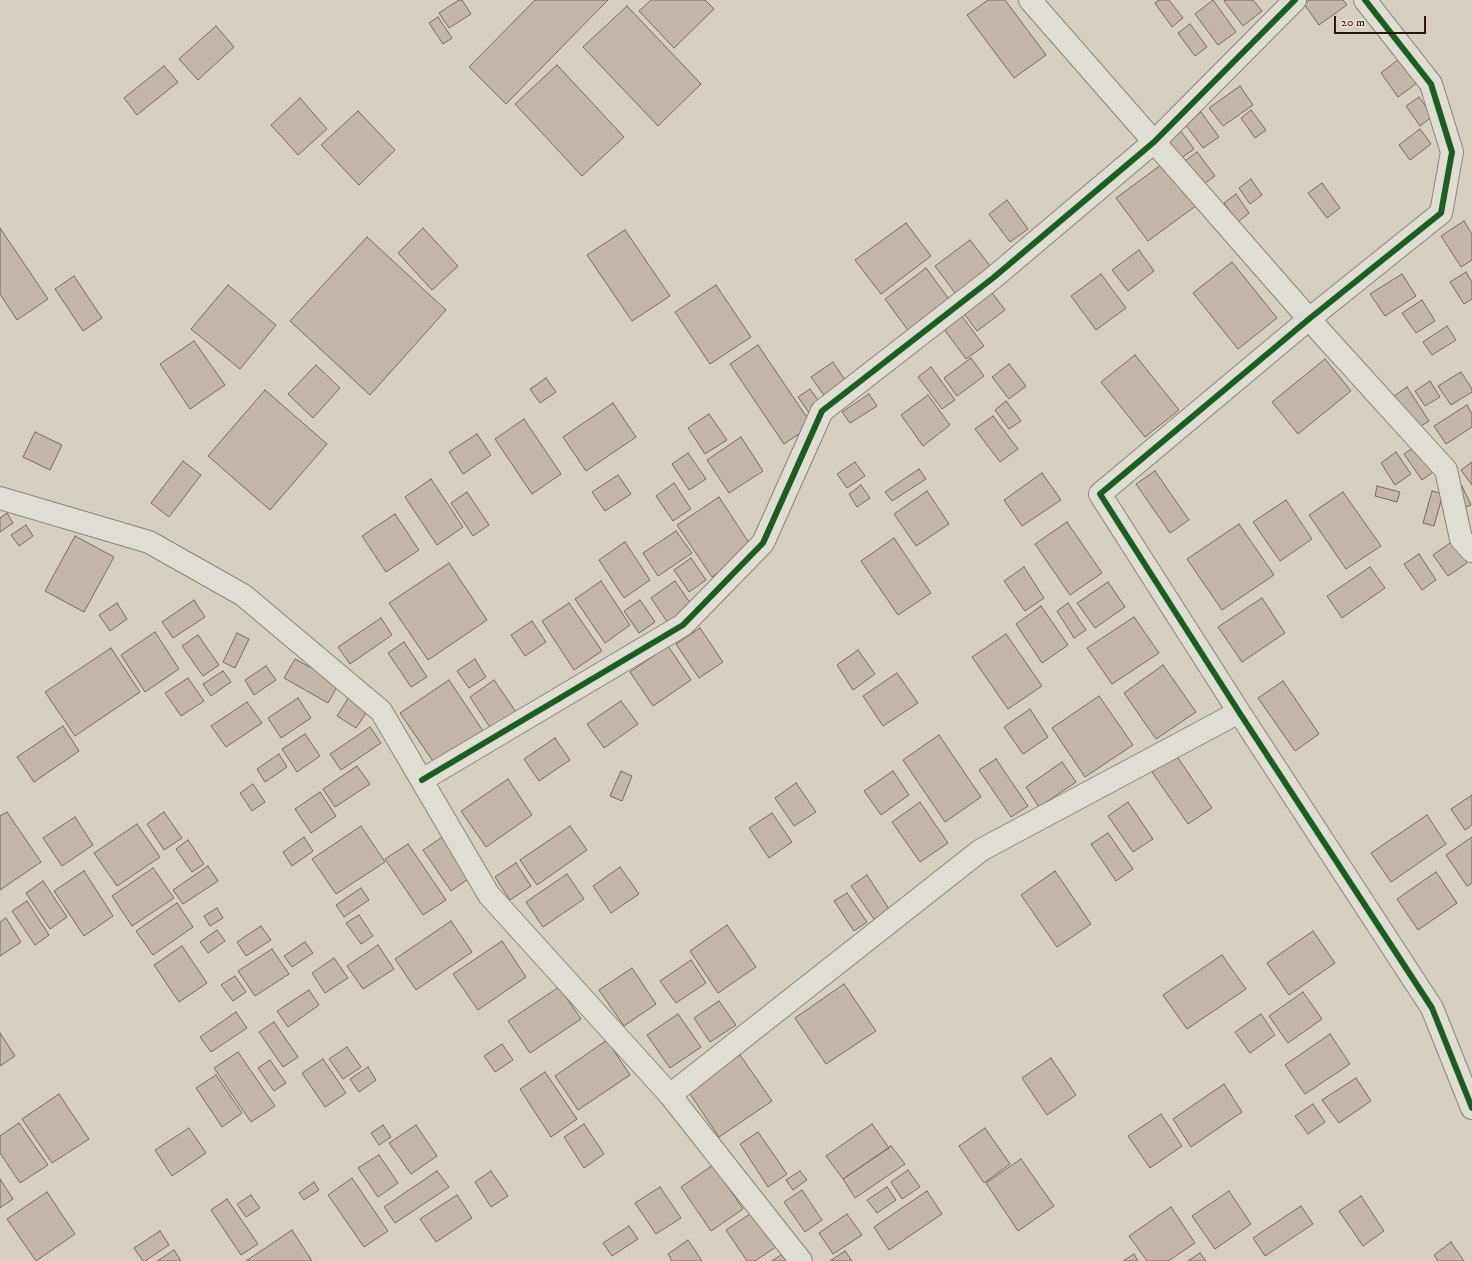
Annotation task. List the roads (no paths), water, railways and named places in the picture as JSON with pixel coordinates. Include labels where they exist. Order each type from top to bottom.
[{"type":"street","points":[[1030,0],[1309,320],[1446,470],[1460,539],[1472,551]]},
{"type":"street","points":[[422,780],[683,625],[764,543],[822,411],[993,278],[1154,142],[1295,0]]},
{"type":"street","points":[[1366,0],[1431,84],[1452,152],[1441,213],[1309,320],[1100,494],[1239,712],[1432,1008],[1472,1108]]},
{"type":"street","points":[[0,498],[149,542],[243,596],[381,711],[489,895],[670,1095],[801,1261]]},
{"type":"street","points":[[670,1095],[981,850],[1239,712]]}]
